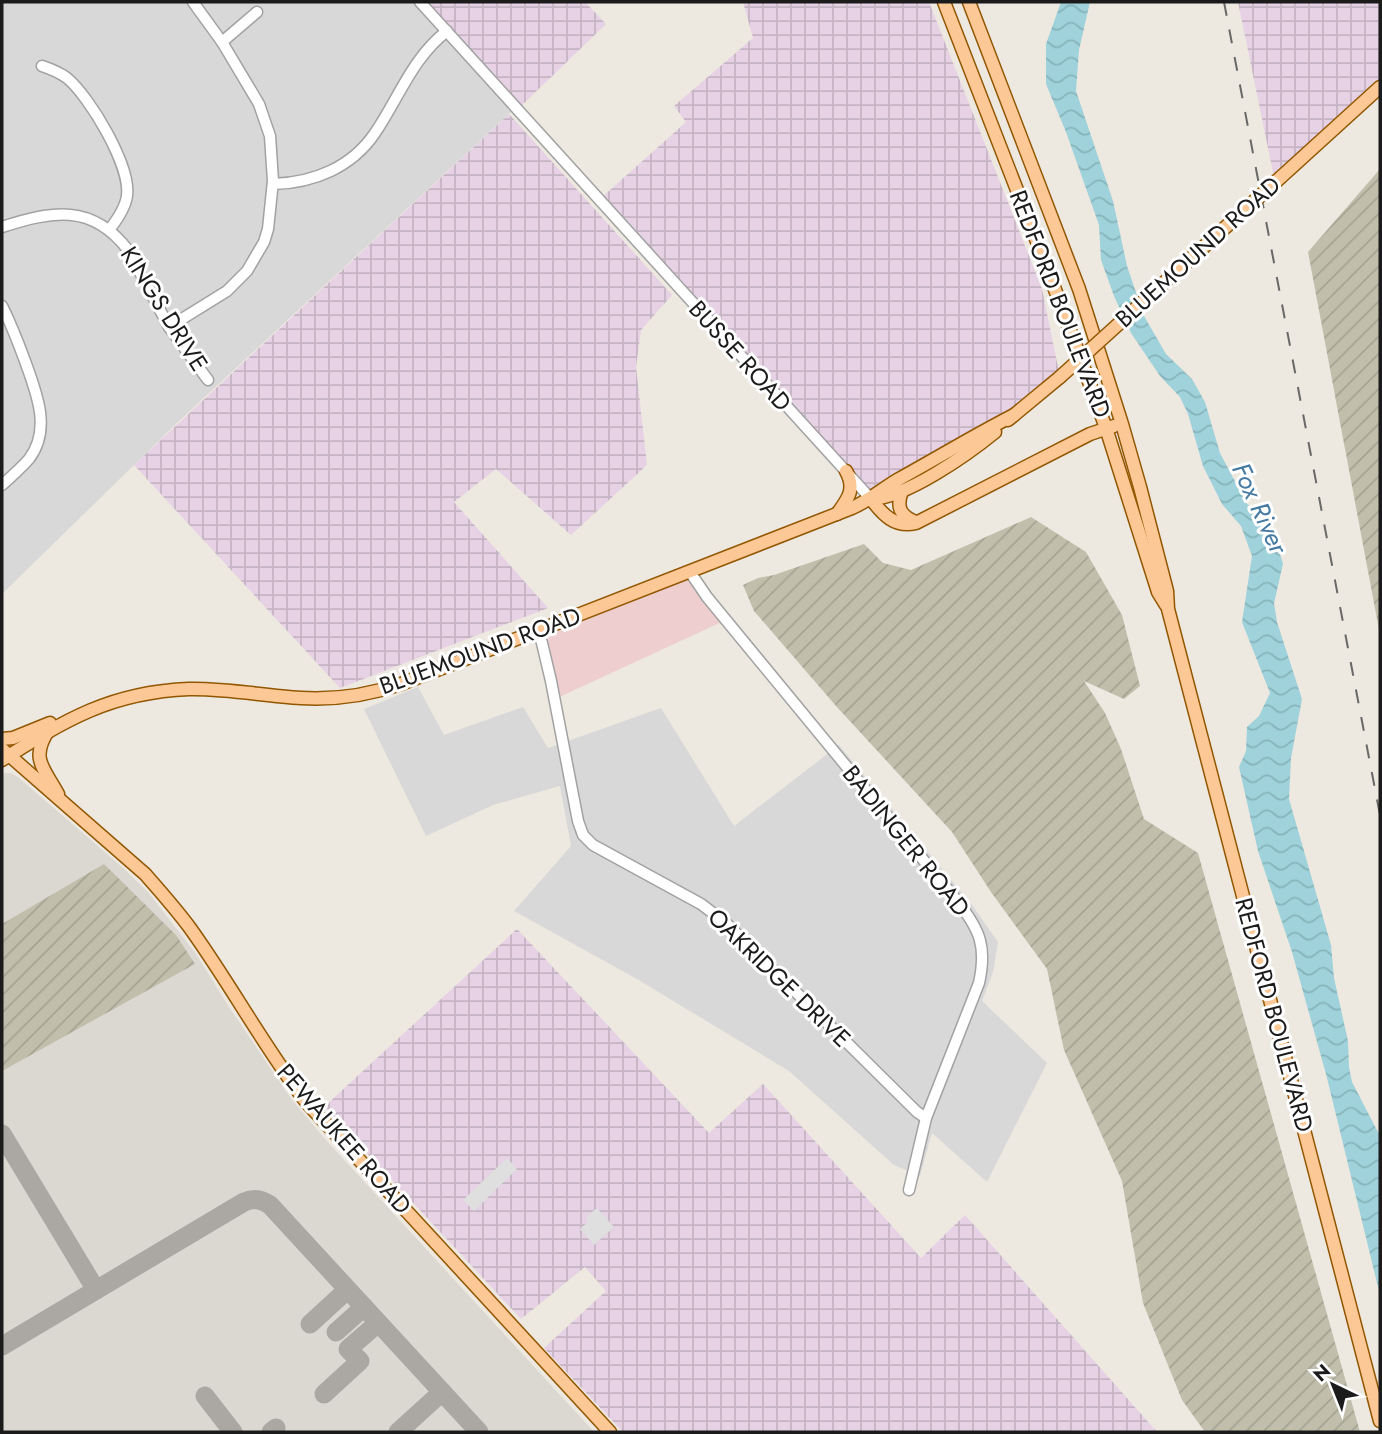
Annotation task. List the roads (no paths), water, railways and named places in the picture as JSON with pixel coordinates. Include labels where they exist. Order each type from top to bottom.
[{"type":"main road","name":"REDFORD BOULEVARD","points":[[944,2],[1043,257],[1106,428],[1158,592],[1168,609]]},
{"type":"main road","name":"REDFORD BOULEVARD","points":[[969,2],[1079,289],[1122,424],[1380,1421]]},
{"type":"main road","name":"BLUEMOUND ROAD","points":[[4,755],[68,721],[108,703],[135,695],[212,690],[314,698],[341,697],[412,680],[871,499],[886,498],[902,491],[971,452],[1060,377],[1380,87]]},
{"type":"main road","points":[[1043,257],[1064,250]]},
{"type":"main road","name":"BLUEMOUND ROAD","points":[[871,499],[879,491],[1014,415]]},
{"type":"main road","points":[[902,491],[898,501],[902,512],[916,523],[1090,434],[1122,424]]},
{"type":"main road","points":[[837,514],[849,496],[851,487],[846,471]]},
{"type":"main road","name":"BUSSE ROAD","points":[[871,499],[892,521],[916,523]]},
{"type":"main road","points":[[2,740],[52,723],[68,721]]},
{"type":"main road","points":[[48,731],[40,746],[39,755],[42,766],[61,800]]},
{"type":"main road","name":"PEWAUKEE ROAD","points":[[4,755],[145,873],[190,928],[287,1078],[307,1103],[610,1432]]},
{"type":"street","points":[[169,327],[226,291],[247,271],[264,242],[268,229],[273,184],[270,136],[264,115],[255,95],[222,42],[193,2]]},
{"type":"street","name":"BUSSE ROAD","points":[[420,2],[871,499]]},
{"type":"street","points":[[222,42],[257,12]]},
{"type":"street","points":[[273,184],[301,182],[338,168],[351,159],[376,132],[416,63],[447,31]]},
{"type":"street","points":[[43,66],[58,72],[74,85],[97,117],[121,161],[127,195],[123,208],[109,230]]},
{"type":"street","name":"KINGS DRIVE","points":[[2,227],[43,215],[62,214],[86,218],[109,230],[128,250],[169,327],[208,380]]},
{"type":"street","points":[[2,306],[36,389],[41,423],[39,437],[30,458],[2,485]]},
{"type":"street","name":"BADINGER ROAD","points":[[690,572],[707,597],[964,909],[977,929],[983,954],[979,983],[926,1118],[909,1190]]},
{"type":"street","name":"OAKRIDGE DRIVE","points":[[537,631],[551,681],[578,821],[585,839],[708,908],[926,1118]]},
{"type":"water","points":[[1061,2],[1090,2],[1079,50],[1076,91],[1113,201],[1127,266],[1144,316],[1166,354],[1192,379],[1205,402],[1220,453],[1247,504],[1270,519],[1283,564],[1274,603],[1277,622],[1302,699],[1291,758],[1289,799],[1331,945],[1334,978],[1348,1041],[1352,1082],[1380,1136],[1380,1295],[1326,1074],[1292,952],[1258,851],[1239,767],[1246,751],[1247,727],[1259,716],[1270,693],[1242,622],[1252,556],[1241,526],[1222,504],[1203,466],[1188,414],[1180,397],[1160,376],[1131,333],[1101,260],[1099,225],[1046,84],[1046,44]]},
{"type":"railway","points":[[1224,2],[1380,815]]},
{"type":"water label","name":"Fox River","points":[[1260,508]]}]
